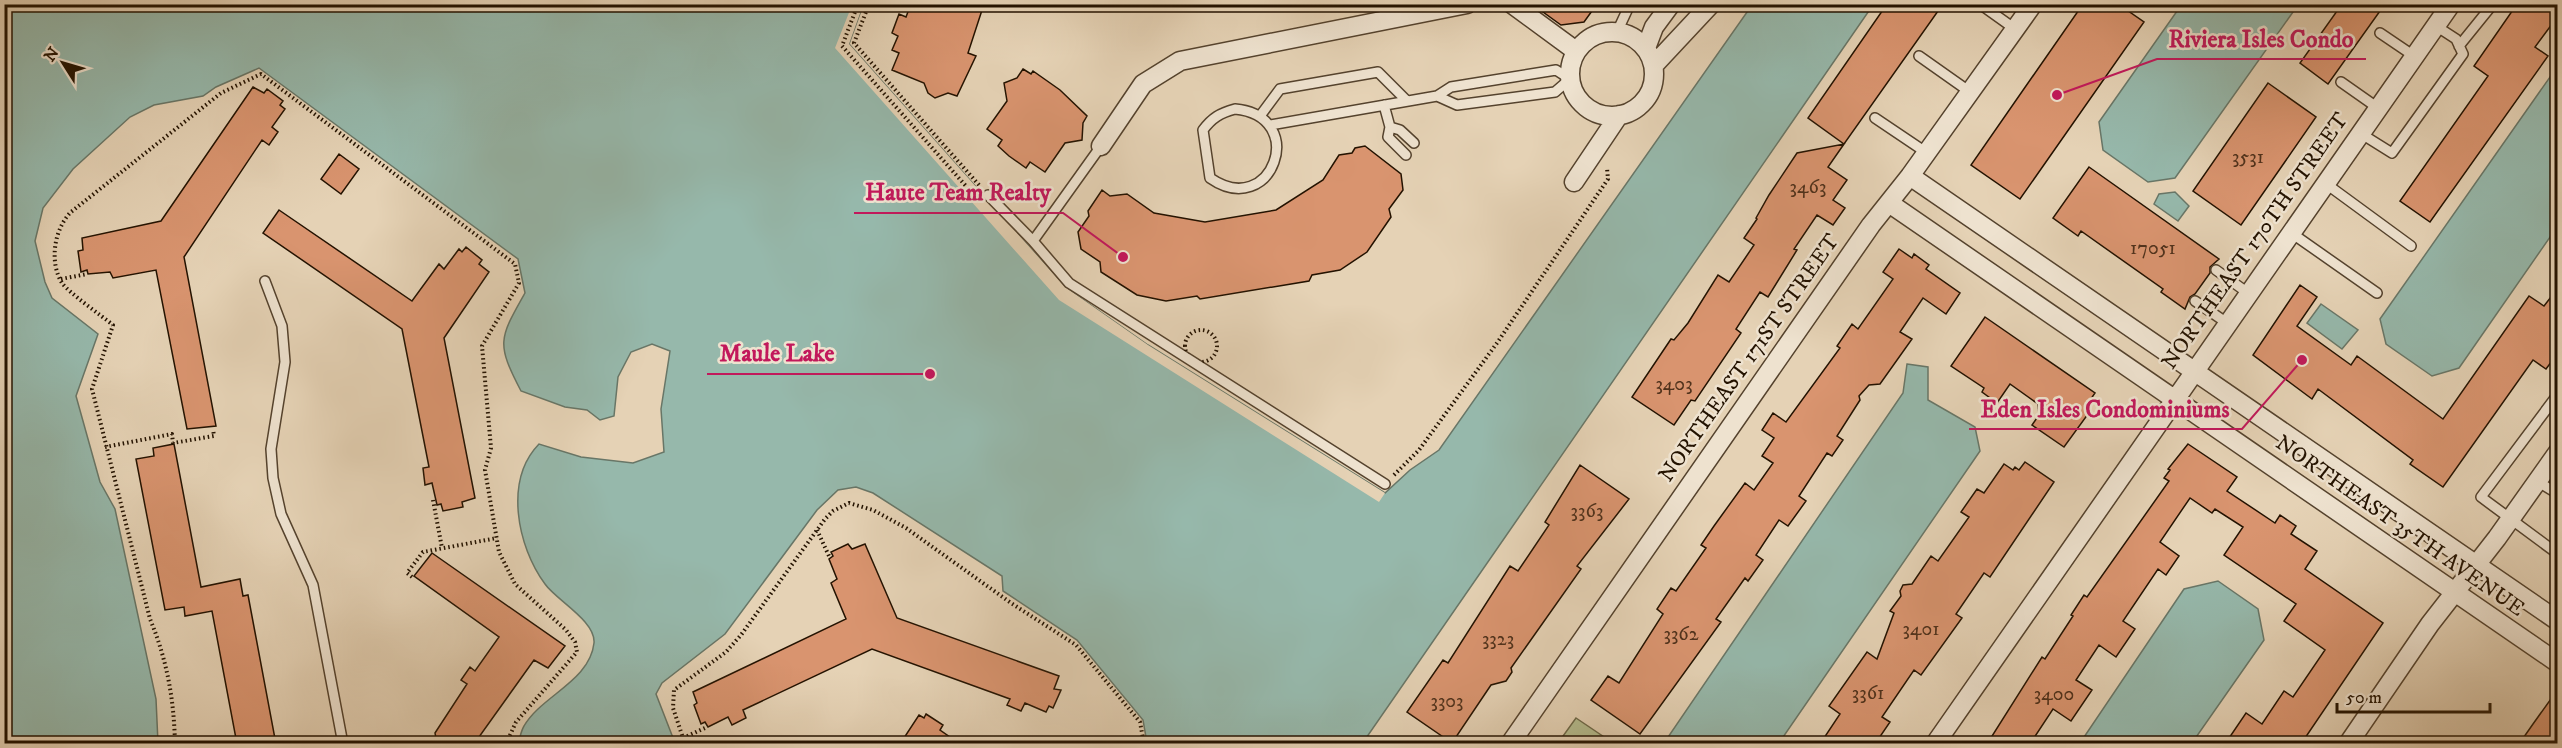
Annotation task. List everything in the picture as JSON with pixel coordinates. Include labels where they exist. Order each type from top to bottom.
[{"type":"street","points":[[1101,146],[1143,84],[1180,61],[1467,4]]},
{"type":"street","points":[[1512,4],[1576,51]]},
{"type":"street","points":[[1575,182],[1619,115],[1637,107],[1650,92],[1654,79],[1650,56],[1654,27],[1671,4]]},
{"type":"street","points":[[1650,56],[1711,4]]},
{"type":"street","name":"NORTHEAST 171ST STREET","points":[[1510,744],[1889,202],[1927,153],[2033,4]]},
{"type":"street","name":"NORTHEAST 170TH STREET","points":[[1935,744],[2173,399],[2451,4]]},
{"type":"street","points":[[1619,115],[1593,111],[1582,103],[1570,79],[1571,65],[1576,51],[1598,34],[1617,32],[1633,37],[1650,56]]},
{"type":"street","name":"NORTHEAST 35TH AVENUE","points":[[1910,176],[2558,621]]},
{"type":"street","name":"NORTHEAST 35TH AVENUE","points":[[1889,202],[2558,663]]},
{"type":"street","points":[[2348,744],[2454,593],[2558,452]]},
{"type":"lane","points":[[1617,32],[1630,4]]},
{"type":"lane","points":[[1980,4],[2015,29]]},
{"type":"lane","points":[[2459,46],[2493,4]]},
{"type":"lane","points":[[2360,133],[2392,153],[2463,54],[2456,39],[2436,26]]},
{"type":"lane","points":[[2380,33],[2414,56]]},
{"type":"lane","points":[[1919,56],[1970,92]]},
{"type":"lane","points":[[1270,125],[1437,96],[1451,87],[1556,70],[1570,79],[1554,92],[1457,105],[1437,96]]},
{"type":"lane","points":[[1260,116],[1280,89],[1378,72],[1407,101]]},
{"type":"lane","points":[[2341,82],[2378,108]]},
{"type":"lane","points":[[1384,105],[1390,127],[1388,137],[1406,155]]},
{"type":"lane","points":[[1235,109],[1248,110],[1260,116],[1270,125],[1275,136],[1277,149],[1275,162],[1264,178],[1247,188],[1234,189],[1221,186],[1210,178],[1203,130],[1211,119],[1222,112],[1235,109]]},
{"type":"lane","points":[[1875,118],[1927,153]]},
{"type":"lane","points":[[1390,127],[1400,130],[1414,144]]},
{"type":"lane","points":[[1033,241],[1101,146]]},
{"type":"lane","points":[[2325,183],[2411,246]]},
{"type":"lane","points":[[988,195],[1033,241],[1068,283],[1385,484]]},
{"type":"lane","points":[[2290,232],[2378,293]]},
{"type":"lane","points":[[2216,270],[2248,293]]},
{"type":"lane","points":[[265,281],[282,326],[285,362],[271,448],[273,478],[281,514],[307,566],[313,585],[343,744]]},
{"type":"lane","points":[[2195,300],[2227,323]]},
{"type":"lane","points":[[2558,394],[2481,497],[2558,554]]},
{"type":"lane","points":[[2537,481],[2558,494]]},
{"type":"path","points":[[869,4],[854,43],[988,195]]},
{"type":"path","points":[[176,744],[174,703],[164,651],[150,619],[105,447],[93,389],[113,325],[61,279],[55,245],[64,219],[221,93],[261,74],[515,264],[519,283],[482,346],[491,448],[484,470],[499,552],[515,584],[566,630],[575,642],[577,652],[516,722],[506,744]]},
{"type":"path","points":[[1385,484],[1419,450],[1497,343],[1608,179],[1604,137]]},
{"type":"path","points":[[61,279],[87,274]]},
{"type":"path","points":[[1197,330],[1208,331],[1217,344],[1214,355],[1205,361],[1196,361],[1186,350],[1189,336],[1197,330]]},
{"type":"path","points":[[105,447],[172,434],[174,443],[214,436],[213,429]]},
{"type":"path","points":[[433,500],[442,548]]},
{"type":"path","points":[[685,744],[673,708],[674,690],[734,644],[817,530],[833,511],[849,503],[873,510],[906,528],[1011,603],[1076,645],[1140,722],[1144,744]]},
{"type":"path","points":[[817,530],[829,556]]},
{"type":"path","points":[[412,577],[407,573],[423,552],[497,538]]},
{"type":"path","points":[[683,738],[705,728]]},
{"type":"green space","points":[[1576,718],[1613,743],[1558,743]]},
{"type":"shaded area","points":[[2182,4],[2298,5],[2175,178],[2148,182],[2103,150],[2099,122]]},
{"type":"shaded area","points":[[4,5],[863,5],[849,44],[1065,287],[1148,345],[1385,493],[1410,470],[1439,450],[1752,5],[1873,5],[1362,744],[1147,743],[1143,720],[1077,640],[1003,591],[1002,576],[873,493],[856,487],[838,490],[817,510],[725,634],[662,683],[656,694],[675,743],[518,743],[523,728],[532,715],[584,668],[591,656],[594,643],[589,627],[545,584],[527,551],[518,513],[521,476],[528,459],[539,444],[581,457],[633,463],[664,452],[661,409],[670,351],[652,344],[631,352],[618,377],[614,416],[600,420],[587,410],[565,407],[521,391],[504,351],[506,332],[525,293],[518,259],[259,68],[216,87],[203,96],[154,105],[130,117],[73,169],[43,208],[35,241],[45,282],[52,298],[98,334],[76,396],[100,482],[115,509],[156,699],[158,743],[5,743]]},
{"type":"shaded area","points":[[2557,67],[2557,227],[2459,368],[2432,376],[2386,344],[2380,319]]},
{"type":"shaded area","points":[[2175,192],[2189,206],[2178,221],[2154,204],[2159,194]]},
{"type":"shaded area","points":[[2321,304],[2358,330],[2342,349],[2307,323]]},
{"type":"shaded area","points":[[1907,364],[1928,367],[1928,400],[1975,427],[1980,451],[1779,743],[1664,743],[1903,393]]},
{"type":"shaded area","points":[[2218,581],[2258,609],[2264,640],[2192,743],[2080,743],[2184,589]]},
{"type":"pier","points":[[852,5],[863,5],[849,44],[1065,287],[1148,345],[1385,493],[1379,502],[1059,300],[835,48]]},
{"type":"building","points":[[911,4],[984,4],[968,53],[976,56],[957,96],[948,93],[935,98],[928,93],[924,83],[892,70],[899,53],[892,50],[898,36],[892,33],[899,14],[906,17]]},
{"type":"building","points":[[1532,4],[1597,4],[1584,22],[1561,25]]},
{"type":"building","points":[[1887,4],[1943,4],[1844,144],[1808,118]]},
{"type":"building","points":[[2083,4],[2118,4],[2144,22],[2020,199],[1971,165]]},
{"type":"building","points":[[2342,4],[2385,4],[2328,84],[2300,63]]},
{"type":"building","points":[[2517,4],[2558,4],[2558,16],[2535,47],[2548,56],[2430,222],[2400,201],[2488,76],[2474,66]]},
{"type":"building","points":[[1023,69],[1031,74],[1033,71],[1060,90],[1087,116],[1083,123],[1082,140],[1065,143],[1045,172],[1030,162],[1026,168],[1009,156],[998,146],[1002,140],[987,129],[1007,101],[1004,83],[1017,78]]},
{"type":"building","points":[[2268,83],[2316,117],[2241,225],[2193,191]]},
{"type":"building","points":[[253,87],[264,93],[267,89],[283,101],[280,105],[285,109],[272,127],[278,132],[269,145],[262,140],[184,257],[216,426],[187,429],[156,270],[113,278],[110,272],[88,274],[87,270],[81,272],[78,251],[83,250],[82,238],[161,221]]},
{"type":"building","points":[[1844,144],[1828,167],[1847,180],[1833,200],[1845,208],[1833,225],[1817,215],[1794,249],[1797,250],[1768,297],[1760,292],[1736,329],[1741,333],[1695,401],[1691,400],[1674,425],[1632,397],[1671,339],[1674,340],[1688,323],[1718,275],[1729,282],[1754,245],[1744,238],[1797,153]]},
{"type":"building","points":[[1365,146],[1401,174],[1403,190],[1389,209],[1391,217],[1367,252],[1340,270],[1312,275],[1309,281],[1200,299],[1197,296],[1166,301],[1137,295],[1101,272],[1100,262],[1081,249],[1078,232],[1102,190],[1110,196],[1127,194],[1154,213],[1205,222],[1276,210],[1323,180],[1339,155],[1352,153],[1355,148]]},
{"type":"building","points":[[339,154],[359,169],[341,194],[321,179]]},
{"type":"building","points":[[2089,167],[2219,259],[2210,267],[2210,273],[2195,294],[2190,297],[2185,309],[2161,292],[2163,289],[2081,231],[2078,236],[2053,218]]},
{"type":"building","points":[[279,210],[412,301],[439,264],[444,269],[459,249],[462,252],[466,247],[482,260],[479,264],[489,272],[444,338],[475,498],[462,502],[463,507],[443,511],[441,504],[437,505],[432,483],[425,485],[423,468],[429,467],[402,329],[263,233]]},
{"type":"building","points":[[1899,249],[1912,258],[1914,254],[1929,265],[1926,269],[1960,293],[1946,314],[1923,298],[1900,332],[1912,339],[1880,384],[1869,385],[1859,396],[1860,400],[1837,436],[1843,440],[1832,456],[1827,453],[1799,496],[1806,501],[1788,526],[1779,520],[1756,555],[1763,560],[1748,581],[1745,578],[1716,619],[1721,622],[1640,734],[1591,700],[1608,676],[1619,683],[1663,614],[1657,609],[1671,588],[1676,591],[1706,548],[1701,545],[1714,526],[1745,483],[1754,490],[1773,463],[1762,456],[1774,438],[1762,430],[1773,413],[1786,422],[1840,348],[1837,346],[1852,324],[1858,329],[1893,279],[1883,272]]},
{"type":"building","points":[[2300,285],[2317,297],[2297,326],[2351,365],[2357,356],[2443,419],[2529,296],[2544,306],[2558,288],[2558,353],[2546,369],[2533,360],[2443,487],[2410,464],[2413,460],[2318,389],[2312,399],[2253,355]]},
{"type":"building","points":[[1985,317],[2095,393],[2086,406],[2091,410],[2064,447],[2032,425],[2039,415],[2038,404],[2010,384],[1997,403],[1982,392],[1984,388],[1951,366]]},
{"type":"building","points":[[174,444],[201,587],[240,579],[243,596],[248,595],[276,744],[237,744],[212,611],[185,616],[184,607],[165,610],[136,459],[154,456],[153,448]]},
{"type":"building","points":[[2188,444],[2237,477],[2227,491],[2275,523],[2280,515],[2296,526],[2291,534],[2317,551],[2305,569],[2383,623],[2301,744],[2225,744],[2246,713],[2262,724],[2284,691],[2293,697],[2325,650],[2284,621],[2296,604],[2224,555],[2243,527],[2215,509],[2212,513],[2190,498],[2160,542],[2179,556],[2166,575],[2158,569],[2123,621],[2135,629],[2116,657],[2099,645],[2076,680],[2092,690],[2071,721],[2053,709],[2030,744],[1987,744],[2042,657],[2045,659],[2073,616],[2071,615],[2084,595],[2087,597],[2169,481],[2164,478],[2170,470],[2168,469]]},
{"type":"building","points":[[2025,462],[2054,482],[1990,577],[1984,573],[1956,614],[1962,618],[1921,675],[1914,670],[1882,717],[1890,722],[1875,744],[1820,744],[1840,714],[1829,706],[1867,652],[1877,659],[1894,613],[1890,611],[1901,596],[1900,591],[1903,585],[1912,584],[1931,556],[1938,561],[1969,517],[1961,512],[1977,489],[1984,493],[2004,464],[2013,470],[2015,467],[2019,470]]},
{"type":"building","points":[[1580,465],[1629,499],[1577,566],[1581,569],[1511,668],[1512,672],[1506,681],[1491,685],[1452,743],[1407,712],[1443,660],[1448,663],[1510,566],[1518,571],[1549,525],[1545,522]]},
{"type":"building","points":[[848,544],[852,549],[865,544],[897,618],[1059,676],[1054,689],[1061,690],[1053,708],[1049,706],[1046,712],[1025,703],[1021,711],[1007,705],[1010,699],[872,649],[743,710],[746,718],[732,725],[728,717],[708,727],[705,722],[701,724],[694,705],[697,703],[693,692],[846,619],[831,583],[837,579],[829,559],[833,556],[831,552]]},
{"type":"building","points":[[432,553],[565,646],[548,668],[534,660],[474,744],[437,744],[435,733],[467,684],[461,680],[470,667],[475,671],[499,637],[414,576]]},
{"type":"building","points":[[2558,689],[2558,744],[2519,744],[2533,724]]},
{"type":"building","points":[[926,714],[943,725],[940,730],[960,744],[900,744],[919,715],[924,718]]},
{"type":"place","name":"Riviera Isles Condo","points":[[2057,95]]},
{"type":"place","name":"Haute Team Realty","points":[[1123,257]]},
{"type":"place","name":"Eden Isles Condominiums","points":[[2302,360]]},
{"type":"place","name":"Maule Lake","points":[[930,374]]}]
